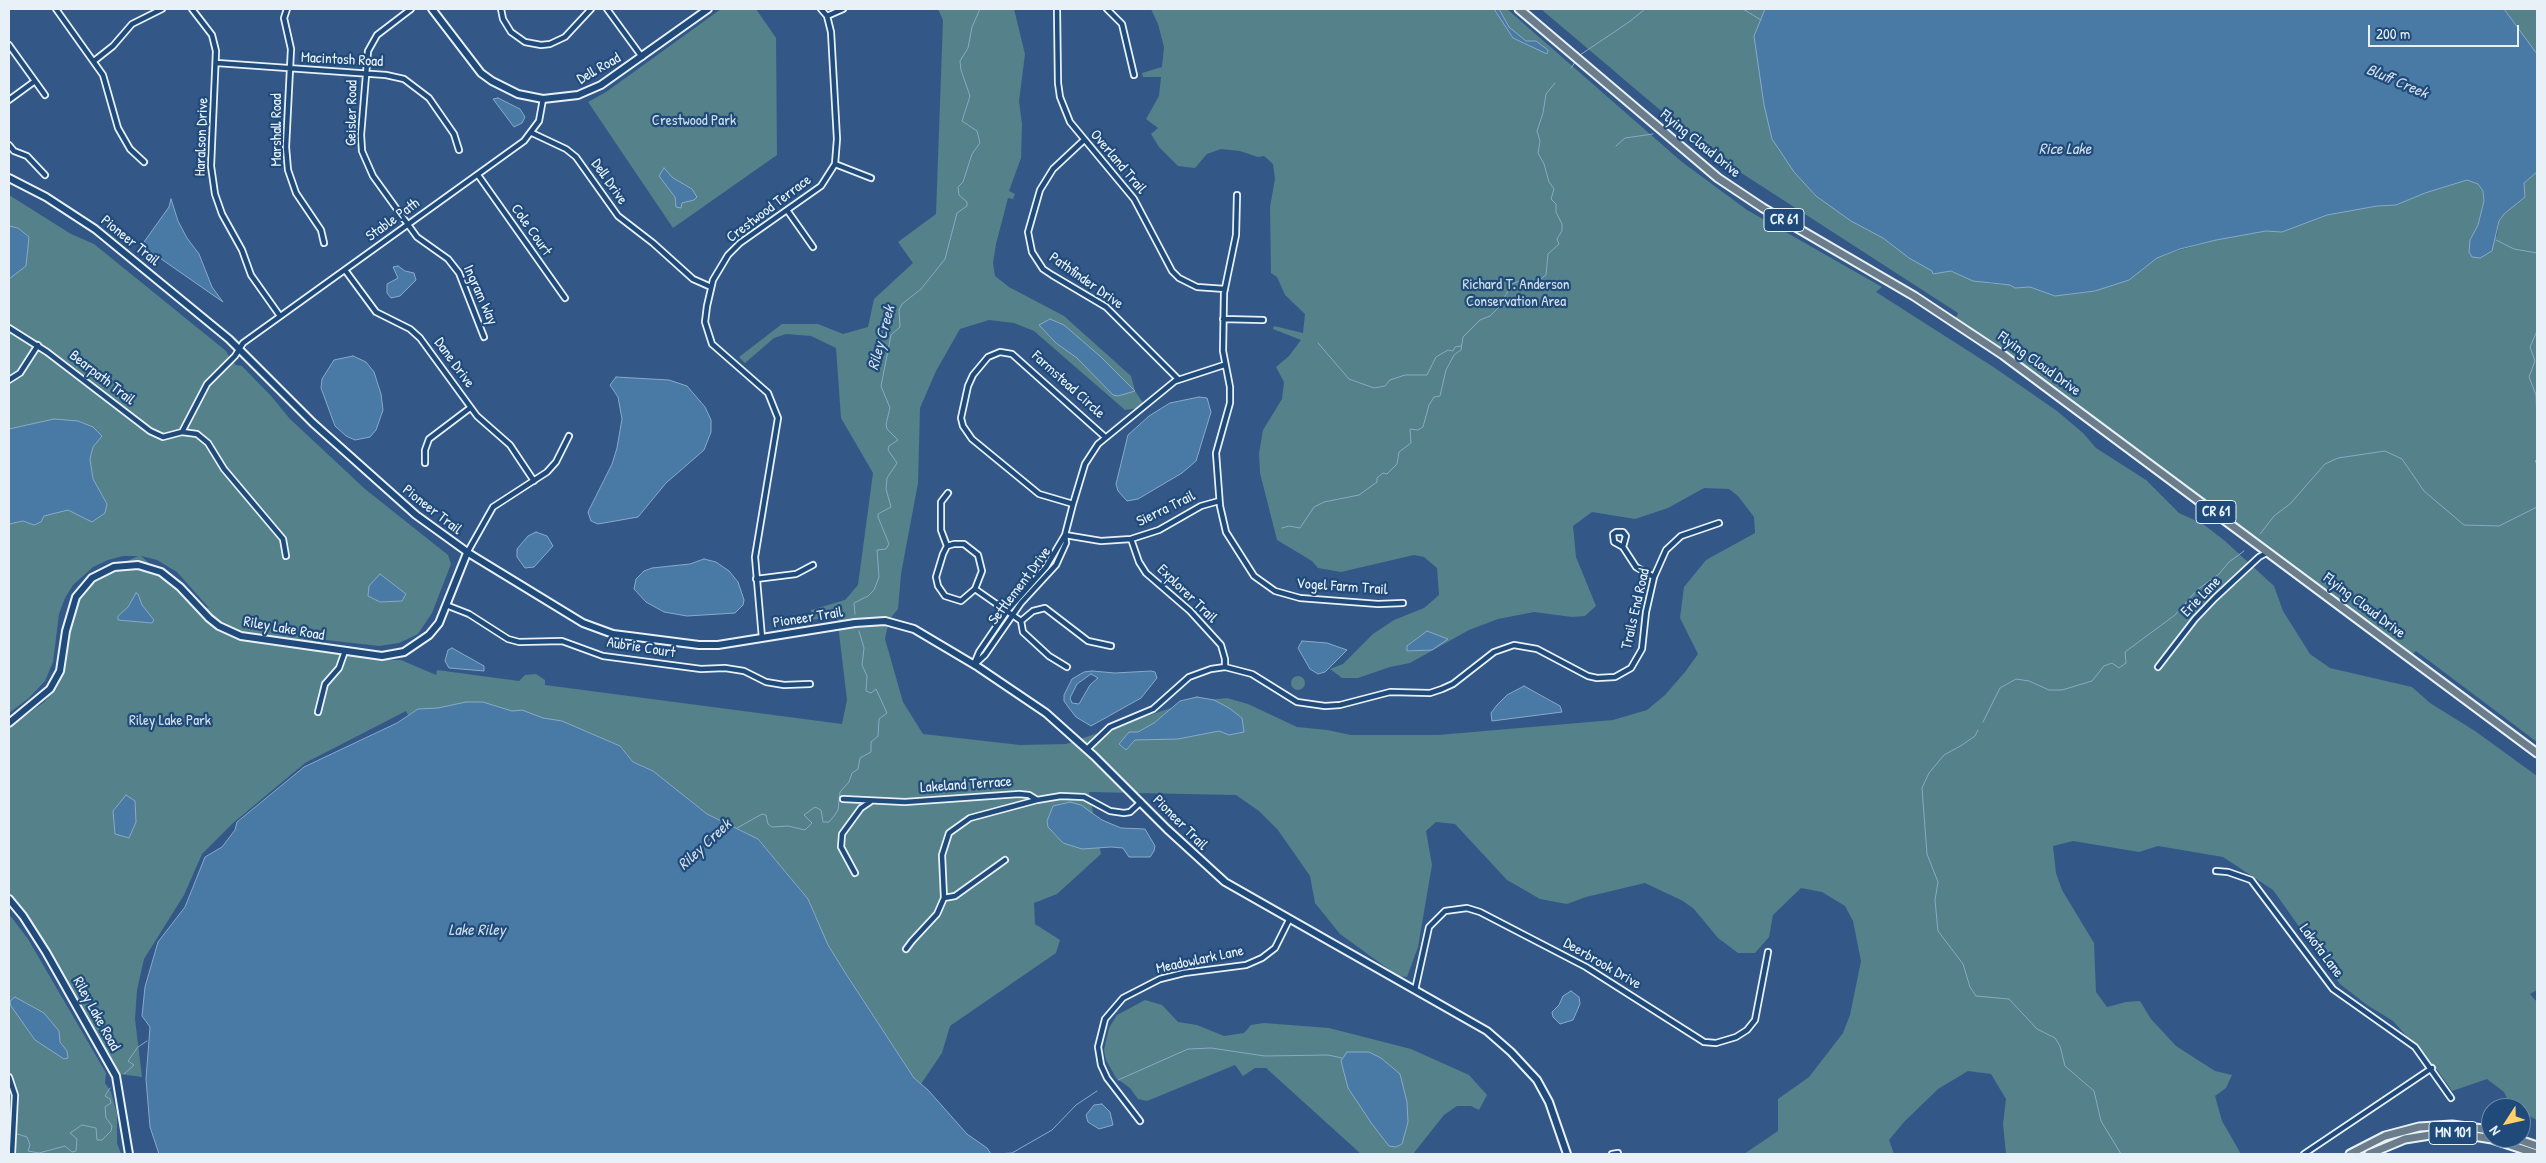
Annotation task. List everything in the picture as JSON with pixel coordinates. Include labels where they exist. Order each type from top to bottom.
[{"type":"main road","name":"Dell Road","points":[[432,9],[481,72],[518,94],[543,99],[567,97],[589,91],[606,82],[705,10]]},
{"type":"main road","name":"Flying Cloud Drive","points":[[1519,9],[1718,178],[1763,208],[1914,296],[1980,338],[2537,753]]},
{"type":"main road","name":"Pioneer Trail","points":[[9,178],[46,197],[96,229],[240,348],[335,444],[416,515],[467,553],[569,615],[598,629],[629,636],[699,645],[718,645],[855,623],[885,621],[914,629],[974,665],[1046,713],[1087,748],[1225,882],[1487,1031],[1511,1052],[1536,1080],[1549,1102],[1567,1154]]},
{"type":"main road","name":"Riley Lake Road","points":[[9,723],[42,697],[56,679],[63,657],[71,608],[79,592],[92,578],[119,566],[138,565],[161,572],[180,587],[209,618],[229,632],[253,638],[382,656],[404,652],[430,635],[439,623],[452,585],[467,553]]},
{"type":"main road","name":"Riley Lake Road","points":[[9,899],[23,916],[46,952],[116,1076],[129,1154]]},
{"type":"main road","name":"MN 101","points":[[2350,1154],[2385,1136],[2419,1127],[2452,1125],[2481,1129]]},
{"type":"main road","name":"MN 101","points":[[2369,1154],[2405,1139],[2448,1132],[2492,1139],[2537,1154]]},
{"type":"street","points":[[56,9],[94,61],[106,82],[121,135],[130,149],[144,162]]},
{"type":"street","points":[[94,61],[108,52],[132,24],[162,9]]},
{"type":"street","name":"Haralson Drive","points":[[192,9],[212,35],[217,63],[211,166],[215,194],[222,214],[242,250],[251,275],[280,316]]},
{"type":"street","name":"Marshall Road","points":[[287,9],[284,18],[292,49],[286,146],[288,170],[296,193],[321,230],[324,243]]},
{"type":"street","name":"Geisler Road","points":[[408,224],[373,176],[364,159],[361,143],[368,51],[377,35],[411,9]]},
{"type":"street","points":[[501,9],[506,26],[516,37],[541,45],[550,44],[565,37],[591,9]]},
{"type":"street","points":[[607,9],[642,57]]},
{"type":"street","points":[[821,9],[826,16],[831,32],[835,104],[835,164],[871,178]]},
{"type":"street","points":[[826,16],[843,9]]},
{"type":"street","name":"Overland Trail","points":[[1057,9],[1060,97],[1070,122],[1134,199],[1172,271],[1188,284],[1197,287],[1225,289]]},
{"type":"street","points":[[1107,9],[1122,24],[1134,75]]},
{"type":"street","points":[[9,45],[45,95]]},
{"type":"street","name":"Macintosh Road","points":[[217,63],[290,70],[394,76],[422,91],[454,134],[459,150]]},
{"type":"street","points":[[9,100],[35,81]]},
{"type":"street","points":[[532,133],[539,121],[543,99]]},
{"type":"street","name":"Stable Path","points":[[240,348],[243,343],[478,175],[532,133]]},
{"type":"street","name":"Dell Drive","points":[[532,133],[566,149],[576,157],[618,216],[653,243],[693,279],[711,287]]},
{"type":"street","name":"Pathfinder Drive","points":[[1084,140],[1053,169],[1040,190],[1028,232],[1032,252],[1040,265],[1052,275],[1106,307],[1178,379]]},
{"type":"street","points":[[9,145],[14,150],[28,156],[44,175]]},
{"type":"street","name":"Crestwood Terrace","points":[[762,638],[756,579],[756,537],[778,418],[768,393],[712,344],[705,322],[711,287],[728,255],[740,243],[821,186],[835,164]]},
{"type":"street","name":"Cole Court","points":[[478,175],[564,298]]},
{"type":"street","name":"Vogel Farm Trail","points":[[1237,195],[1236,236],[1225,289],[1223,319],[1224,365],[1230,387],[1230,403],[1216,453],[1222,519],[1232,543],[1254,576],[1275,591],[1300,598],[1378,604],[1403,603]]},
{"type":"street","points":[[787,210],[813,247]]},
{"type":"street","name":"Ingram Way","points":[[408,224],[421,242],[448,259],[459,273],[484,337]]},
{"type":"street","name":"Dane Drive","points":[[345,270],[376,312],[410,329],[420,338],[481,422],[510,445],[534,481]]},
{"type":"street","points":[[1223,319],[1264,320]]},
{"type":"street","name":"Bearpath Trail","points":[[9,328],[38,345],[150,430],[164,437],[182,432],[197,434],[208,443],[224,469],[283,538],[286,556]]},
{"type":"street","points":[[9,380],[20,373],[38,345]]},
{"type":"street","points":[[182,432],[207,384],[240,348]]},
{"type":"street","name":"Farmstead Circle","points":[[1073,504],[1039,494],[972,440],[963,426],[961,418],[968,386],[977,370],[988,358],[1000,352],[1012,354],[1105,437]]},
{"type":"street","name":"Settlement Drive","points":[[974,665],[979,652],[1006,611],[1046,567],[1065,535],[1085,464],[1094,448],[1105,437],[1178,379],[1224,365]]},
{"type":"street","points":[[425,463],[425,450],[429,439],[470,408]]},
{"type":"street","name":"Riley Lake Road","points":[[467,553],[493,507],[551,468],[569,436]]},
{"type":"street","points":[[947,546],[964,544],[978,554],[982,571],[975,589],[961,601],[951,599],[940,591],[936,581],[937,571],[947,546],[941,530],[941,502],[948,493]]},
{"type":"street","name":"Sierra Trail","points":[[1065,535],[1101,541],[1130,539],[1158,530],[1200,506],[1219,501]]},
{"type":"street","name":"Trails End Road","points":[[1087,748],[1115,724],[1153,709],[1189,677],[1211,669],[1225,667],[1252,674],[1297,702],[1325,706],[1340,705],[1390,692],[1430,693],[1453,684],[1494,652],[1514,646],[1537,650],[1588,676],[1597,678],[1615,677],[1631,668],[1642,649],[1646,612],[1654,577],[1666,550],[1681,536],[1719,523]]},
{"type":"street","name":"Settlement Drive","points":[[974,665],[985,655],[1012,614],[1056,565],[1066,543],[1065,535]]},
{"type":"street","name":"Explorer Trail","points":[[1130,539],[1139,562],[1146,572],[1190,611],[1221,646],[1225,667]]},
{"type":"street","points":[[1623,547],[1636,567],[1654,577]]},
{"type":"street","name":"Erie Lane","points":[[2158,666],[2202,612],[2242,572],[2268,552]]},
{"type":"street","points":[[756,579],[796,574],[813,564]]},
{"type":"street","points":[[975,589],[1021,620],[1026,636],[1048,656],[1054,657],[1067,667]]},
{"type":"street","name":"Aubrie Court","points":[[446,605],[469,614],[508,639],[519,642],[562,641],[603,656],[701,670],[725,668],[744,670],[766,682],[784,685],[810,684]]},
{"type":"street","points":[[1021,620],[1037,608],[1045,608],[1088,641],[1111,646]]},
{"type":"street","points":[[318,712],[325,684],[339,668],[344,652]]},
{"type":"street","name":"Lakeland Terrace","points":[[843,799],[871,802],[941,800],[1019,794],[1029,795],[1037,800],[1061,796],[1084,797],[1110,810],[1124,813],[1130,812],[1142,802]]},
{"type":"street","points":[[906,949],[937,914],[944,898],[942,855],[949,833],[970,818],[1037,800]]},
{"type":"street","points":[[855,873],[842,848],[842,834],[861,808],[871,802]]},
{"type":"street","points":[[944,898],[955,896],[1005,860]]},
{"type":"street","name":"Lakota Lane","points":[[2216,871],[2228,872],[2252,880],[2333,989],[2407,1040],[2432,1068],[2452,1098]]},
{"type":"street","name":"Deerbrook Drive","points":[[1415,990],[1429,927],[1445,912],[1467,908],[1480,912],[1586,967],[1704,1042],[1716,1043],[1736,1038],[1756,1020],[1768,952]]},
{"type":"street","name":"Meadowlark Lane","points":[[1140,1121],[1107,1078],[1101,1065],[1098,1047],[1105,1019],[1123,998],[1160,979],[1184,973],[1246,965],[1262,958],[1275,948],[1290,920]]},
{"type":"street","points":[[2304,1154],[2432,1068]]},
{"type":"street","points":[[9,1077],[15,1095],[12,1154]]},
{"type":"green space","name":"Crestwood Park","points":[[721,9],[756,9],[776,38],[777,155],[673,228],[588,102],[606,92]]},
{"type":"green space","points":[[938,9],[1014,9],[1025,54],[1019,101],[1022,124],[1021,158],[1009,191],[1015,194],[1013,199],[1008,198],[996,244],[993,263],[995,276],[1009,287],[1064,316],[1131,376],[1135,391],[1143,403],[1139,408],[1125,410],[1034,331],[1014,323],[989,320],[960,329],[936,371],[920,408],[918,483],[901,574],[898,609],[889,620],[885,639],[903,702],[923,734],[1020,745],[1066,744],[1188,702],[1227,698],[1248,704],[1297,727],[1351,735],[1438,735],[1613,720],[1647,710],[1665,695],[1698,654],[1680,618],[1684,587],[1706,560],[1755,533],[1754,517],[1738,496],[1729,489],[1704,488],[1668,508],[1635,519],[1592,512],[1573,526],[1576,557],[1596,606],[1585,616],[1572,617],[1534,612],[1498,619],[1469,630],[1410,663],[1390,667],[1358,678],[1342,678],[1330,669],[1343,664],[1373,634],[1394,620],[1424,608],[1439,595],[1437,568],[1424,557],[1414,555],[1341,572],[1318,568],[1312,561],[1277,540],[1260,473],[1259,453],[1263,430],[1282,399],[1284,382],[1276,367],[1289,356],[1301,340],[1273,329],[1274,326],[1303,333],[1305,314],[1285,295],[1277,277],[1271,273],[1270,207],[1275,179],[1273,164],[1264,156],[1258,157],[1240,151],[1221,149],[1207,154],[1195,168],[1178,166],[1159,147],[1151,134],[1158,128],[1146,119],[1159,96],[1161,77],[1143,77],[1142,73],[1162,67],[1164,47],[1158,24],[1151,9],[1507,9],[1682,162],[1747,210],[1882,287],[1876,292],[1995,368],[2057,411],[2083,433],[2096,448],[2146,480],[2179,513],[2203,524],[2225,541],[2274,586],[2283,611],[2310,654],[2330,668],[2412,687],[2430,703],[2475,731],[2537,776],[2537,990],[2530,994],[2537,1002],[2537,1120],[2531,1117],[2531,1098],[2507,1098],[2504,1092],[2487,1079],[2452,1091],[2438,1071],[2393,1021],[2367,1005],[2340,984],[2273,890],[2223,857],[2158,846],[2139,852],[2073,841],[2053,846],[2056,873],[2062,890],[2094,943],[2096,992],[2107,1007],[2126,1002],[2140,1001],[2151,1019],[2176,1046],[2215,1071],[2232,1075],[2226,1088],[2215,1096],[2222,1121],[2241,1154],[2006,1154],[2003,1124],[2006,1099],[1991,1074],[1968,1071],[1938,1089],[1904,1122],[1889,1140],[1894,1154],[1744,1154],[1778,1131],[1778,1099],[1809,1077],[1843,1033],[1850,1015],[1861,961],[1853,921],[1845,906],[1822,892],[1801,888],[1773,915],[1769,937],[1755,953],[1738,953],[1718,938],[1694,909],[1683,901],[1645,883],[1586,897],[1567,904],[1540,899],[1507,880],[1455,824],[1436,822],[1426,831],[1432,865],[1418,947],[1407,977],[1398,976],[1340,934],[1315,903],[1310,876],[1278,830],[1259,811],[1236,795],[1089,792],[1101,854],[1057,894],[1034,903],[1035,924],[1060,940],[1056,953],[950,1026],[942,1053],[921,1084],[914,1078],[828,945],[808,899],[758,839],[707,814],[653,771],[633,762],[620,746],[578,728],[419,709],[408,715],[406,711],[305,763],[233,823],[202,854],[184,895],[144,959],[137,990],[135,1019],[142,1077],[119,1074],[41,936],[9,894],[9,728],[44,702],[56,688],[66,666],[68,620],[92,578],[138,556],[123,556],[108,560],[93,567],[73,585],[65,598],[59,614],[53,662],[45,681],[29,698],[9,713],[9,195],[71,234],[94,244],[226,351],[231,360],[236,365],[242,366],[289,418],[365,489],[448,555],[451,564],[432,613],[418,634],[399,643],[379,646],[309,638],[385,660],[401,660],[436,675],[437,670],[519,681],[525,675],[536,674],[545,680],[545,685],[842,724],[847,700],[837,616],[811,620],[811,610],[845,600],[858,585],[873,473],[841,418],[836,348],[811,336],[786,334],[774,338],[745,363],[739,357],[782,324],[818,324],[843,334],[868,327],[874,299],[913,263],[898,242],[936,214],[943,20]],"holes":[[[141,556],[157,560],[177,572],[209,608],[195,604]]]},
{"type":"green space","points":[[1541,9],[1765,9],[1754,39],[1756,43],[1985,283],[2010,285],[2015,288],[2030,287],[2055,296],[2095,291],[2129,280],[2157,258],[2180,250],[2216,240],[2266,231],[2282,232],[2327,215],[2377,206],[2396,205],[2425,193],[2467,180],[2478,184],[2483,191],[2484,201],[2478,225],[2470,240],[2497,236],[2499,221],[2504,214],[2525,197],[2524,183],[2537,172],[2537,742],[2416,651],[2409,657],[1954,322],[1958,313],[1712,154]]},
{"type":"green space","points":[[2504,9],[2537,9],[2537,54],[2534,50]]},
{"type":"green space","points":[[1295,676],[1301,676],[1305,683],[1301,690],[1295,690],[1291,686],[1291,680]]},
{"type":"green space","points":[[9,914],[28,939],[106,1073],[105,1083],[111,1092],[117,1114],[117,1143],[121,1154],[9,1154]]},
{"type":"green space","points":[[1145,1000],[1162,1005],[1178,1022],[1197,1025],[1224,1036],[1244,1033],[1251,1025],[1264,1023],[1329,1028],[1411,1049],[1469,1075],[1487,1095],[1479,1110],[1471,1106],[1457,1106],[1444,1115],[1413,1154],[1361,1154],[1266,1068],[1255,1068],[1243,1076],[1235,1065],[1147,1101],[1138,1099],[1130,1088],[1116,1078],[1106,1060],[1104,1050],[1109,1028],[1117,1015]]},
{"type":"water","points":[[1494,9],[1499,9],[1509,27],[1526,41],[1536,41],[1548,50],[1547,54],[1513,38]]},
{"type":"water","name":"Rice Lake","points":[[1765,9],[2504,9],[2537,54],[2537,172],[2524,183],[2525,197],[2504,214],[2499,221],[2492,251],[2480,258],[2472,257],[2469,252],[2470,240],[2478,225],[2484,201],[2483,191],[2478,184],[2467,180],[2425,193],[2396,205],[2377,206],[2327,215],[2282,232],[2266,231],[2180,249],[2157,258],[2129,280],[2095,291],[2055,296],[2030,287],[2015,288],[2010,285],[1973,281],[1951,271],[1933,274],[1932,271],[1909,258],[1883,238],[1851,221],[1816,196],[1794,172],[1772,139],[1764,105],[1754,36]]},
{"type":"water","points":[[498,98],[520,109],[525,117],[522,123],[514,127],[493,99]]},
{"type":"water","points":[[664,168],[673,178],[692,189],[697,197],[694,200],[682,203],[681,208],[676,207],[675,197],[659,176]]},
{"type":"water","points":[[171,199],[178,221],[187,238],[199,254],[212,287],[223,302],[144,247],[144,242],[169,207]]},
{"type":"water","points":[[9,226],[18,228],[29,237],[26,266],[9,279]]},
{"type":"water","points":[[398,266],[405,271],[414,273],[416,280],[400,296],[391,298],[387,293],[387,284],[398,278],[393,267]]},
{"type":"water","points":[[1050,319],[1064,325],[1101,357],[1135,391],[1118,396],[1113,395],[1077,358],[1056,343],[1039,325]]},
{"type":"water","points":[[353,356],[366,362],[374,372],[381,394],[383,410],[376,430],[370,437],[355,440],[346,436],[335,426],[321,388],[322,379],[334,360]]},
{"type":"water","points":[[616,377],[669,380],[687,386],[705,407],[711,420],[711,432],[704,450],[666,483],[638,517],[598,524],[591,521],[588,512],[612,464],[617,448],[622,419],[618,397],[610,385]]},
{"type":"water","points":[[1199,397],[1207,398],[1211,412],[1196,461],[1182,473],[1138,499],[1127,501],[1118,491],[1116,484],[1128,435],[1149,416],[1170,403]]},
{"type":"water","points":[[54,419],[78,421],[93,427],[102,436],[93,447],[90,459],[93,479],[107,504],[105,513],[92,522],[68,510],[44,516],[41,522],[34,525],[23,521],[9,524],[9,429]]},
{"type":"water","points":[[536,532],[547,536],[553,546],[534,567],[525,568],[517,557],[517,549],[528,536]]},
{"type":"water","points":[[704,559],[716,562],[729,571],[738,582],[744,600],[743,605],[735,613],[687,616],[664,612],[646,602],[634,589],[636,579],[644,571],[652,568],[690,564]]},
{"type":"water","points":[[380,574],[406,594],[402,601],[380,602],[368,596],[369,586]]},
{"type":"water","points":[[136,593],[142,605],[154,620],[152,623],[118,620],[118,616],[128,607]]},
{"type":"water","points":[[1427,631],[1448,639],[1432,650],[1407,651],[1407,646]]},
{"type":"water","points":[[1302,641],[1327,643],[1347,650],[1325,672],[1318,674],[1310,669],[1298,648]]},
{"type":"water","points":[[452,648],[484,666],[484,671],[449,668],[445,661],[448,650]]},
{"type":"water","points":[[1151,671],[1155,672],[1157,678],[1141,698],[1091,726],[1076,717],[1064,701],[1064,695],[1072,679],[1084,672]],"holes":[[[1091,674],[1098,678],[1090,685],[1079,704],[1072,703],[1070,698],[1077,684]]]},
{"type":"water","points":[[1524,686],[1560,706],[1562,712],[1492,721],[1491,713],[1497,705],[1507,695]]},
{"type":"water","points":[[1197,697],[1214,700],[1229,708],[1242,718],[1244,732],[1229,735],[1219,731],[1178,739],[1135,740],[1126,750],[1119,744],[1129,732],[1138,732],[1154,723],[1180,701]]},
{"type":"water","name":"Lake Riley","points":[[466,702],[483,702],[512,711],[522,710],[543,718],[562,721],[620,746],[633,762],[653,771],[707,814],[758,839],[808,899],[828,945],[914,1078],[928,1090],[967,1134],[987,1148],[991,1154],[159,1154],[150,1127],[146,1079],[150,1027],[142,1016],[145,987],[158,942],[185,907],[205,857],[222,847],[235,830],[237,822],[304,767],[397,723],[418,709],[438,708]]},
{"type":"water","points":[[126,795],[135,801],[136,822],[129,838],[115,834],[113,811]]},
{"type":"water","points":[[1070,802],[1081,805],[1102,820],[1121,828],[1145,829],[1155,846],[1154,851],[1150,857],[1129,857],[1123,848],[1082,849],[1063,843],[1048,827],[1047,821],[1053,806]]},
{"type":"water","points":[[1571,991],[1579,997],[1580,1004],[1573,1020],[1560,1024],[1553,1017],[1552,1012],[1559,1005],[1563,996]]},
{"type":"water","points":[[15,997],[44,1013],[59,1031],[60,1042],[67,1051],[68,1058],[64,1059],[35,1040],[11,1006],[10,1001]]},
{"type":"water","points":[[1347,1052],[1369,1052],[1381,1058],[1400,1074],[1407,1102],[1408,1122],[1402,1144],[1396,1147],[1389,1146],[1348,1088],[1341,1061]]},
{"type":"water","points":[[1102,1104],[1110,1112],[1113,1125],[1099,1129],[1088,1122],[1086,1115],[1094,1105]]},
{"type":"waterway","name":"Riley Creek","points":[[855,614],[854,603],[868,596],[874,590],[879,577],[877,550],[886,549],[889,544],[878,514],[891,507],[886,489],[887,478],[897,463],[888,450],[889,446],[898,440],[887,429],[886,424],[890,408],[881,386],[891,335],[900,327],[899,310],[902,304],[921,289],[945,259],[957,213],[967,206],[967,202],[959,195],[958,187],[963,182],[972,154],[980,143],[977,131],[962,121],[970,96],[961,70],[960,61],[968,48],[972,27],[980,9]]},
{"type":"waterway","points":[[1580,55],[1645,9]]},
{"type":"waterway","points":[[1743,9],[1761,20]]},
{"type":"waterway","points":[[1571,68],[1576,61]]},
{"type":"waterway","points":[[1282,528],[1289,526],[1300,528],[1314,507],[1324,502],[1359,495],[1377,482],[1377,478],[1383,473],[1387,474],[1397,464],[1399,452],[1411,443],[1410,429],[1418,430],[1423,427],[1429,405],[1434,397],[1440,396],[1446,370],[1454,355],[1461,350],[1463,337],[1480,320],[1490,316],[1499,307],[1512,284],[1519,281],[1537,282],[1546,275],[1548,254],[1559,244],[1557,239],[1562,231],[1562,224],[1556,212],[1556,204],[1551,199],[1554,189],[1549,182],[1544,164],[1538,153],[1540,141],[1537,131],[1543,113],[1546,94],[1555,83]]},
{"type":"waterway","points":[[1616,146],[1625,138],[1653,134]]},
{"type":"waterway","name":"Bluff Creek","points":[[2496,240],[2514,249],[2537,253]]},
{"type":"waterway","name":"Bluff Creek","points":[[2537,331],[2530,347],[2535,361],[2529,377],[2536,395],[2537,423]]},
{"type":"waterway","points":[[1318,343],[1349,379],[1374,388],[1385,386],[1390,380],[1405,375],[1427,375],[1436,357],[1448,350],[1453,351],[1455,347],[1461,346]]},
{"type":"waterway","points":[[2260,534],[2274,516],[2290,504],[2325,464],[2338,458],[2385,451],[2402,459],[2424,491],[2464,525],[2499,526],[2537,507]]},
{"type":"waterway","name":"Bluff Creek","points":[[2537,459],[2535,461],[2537,464]]},
{"type":"waterway","points":[[1983,722],[2000,688],[2016,679],[2029,681],[2049,690],[2062,690],[2092,681],[2104,666],[2112,663],[2119,668],[2126,663],[2125,652],[2175,615],[2197,590],[2219,574],[2229,562],[2244,551]]},
{"type":"waterway","name":"Riley Creek","points":[[737,828],[762,814],[766,815],[768,824],[772,827],[788,826],[805,830],[812,823],[804,815],[815,807],[821,810],[823,822],[829,822],[838,810],[840,792],[849,782],[852,773],[858,769],[860,758],[871,752],[871,742],[878,736],[879,719],[887,713],[876,689],[871,693],[866,691],[867,676],[862,665],[864,648],[859,631]]},
{"type":"waterway","points":[[1978,730],[1975,736],[1944,755],[1929,773],[1922,788],[1927,854],[1938,882],[1935,900],[1938,931],[1963,964],[1970,987],[1976,996],[2009,999],[2037,1029],[2055,1038],[2060,1046],[2065,1066],[2094,1091],[2101,1121],[2121,1154]]},
{"type":"waterway","name":"Riley Creek","points":[[124,1074],[134,1065],[128,1061],[138,1047],[147,1041]]},
{"type":"waterway","points":[[1118,1080],[1188,1049],[1211,1048],[1265,1056],[1328,1055],[1342,1058]]},
{"type":"waterway","name":"Riley Creek","points":[[14,1133],[27,1137],[30,1145],[28,1151],[39,1153],[65,1146],[72,1152],[76,1151],[77,1139],[70,1133],[82,1125],[96,1128],[97,1140],[102,1140],[111,1131],[112,1126],[106,1118],[105,1107],[111,1103],[110,1099],[105,1096],[110,1088]]},
{"type":"waterway","points":[[997,1154],[1012,1153],[1052,1130],[1076,1105],[1097,1091]]},
{"type":"park label","name":"Richard T. Anderson Conservation Area","points":[[1516,294]]},
{"type":"park label","name":"Riley Lake Park","points":[[170,721]]}]
